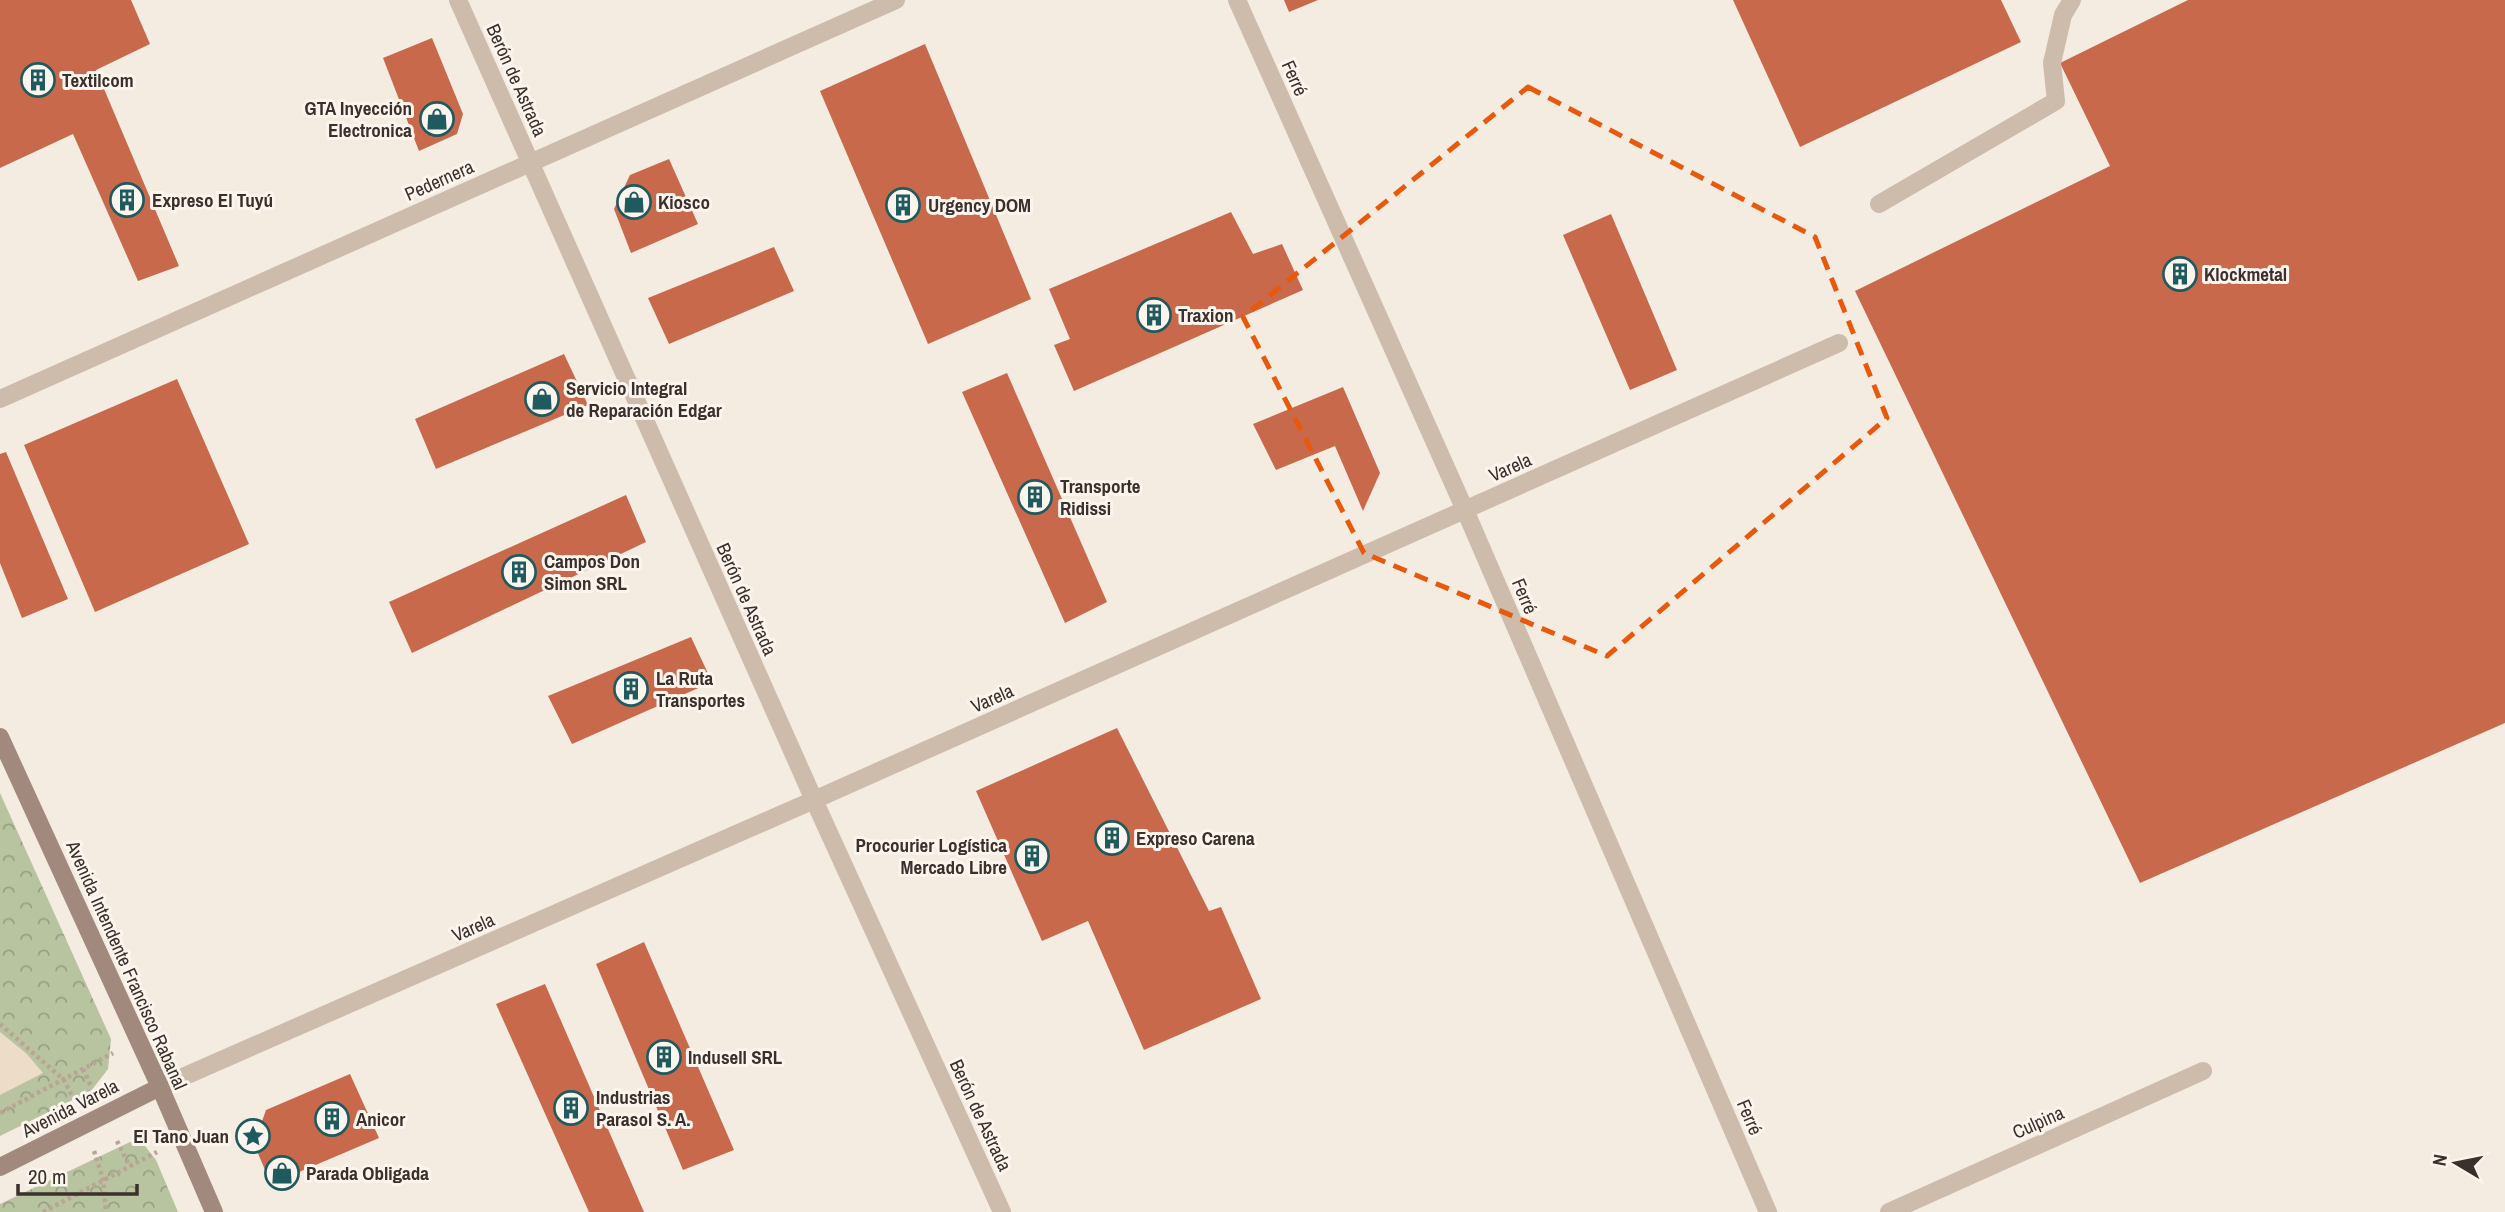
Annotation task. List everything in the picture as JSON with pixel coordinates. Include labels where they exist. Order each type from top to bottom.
[{"type":"main road","name":"Avenida Intendente Francisco Rabanal","points":[[0,737],[138,1038],[214,1212]]},
{"type":"main road","name":"Avenida Varela","points":[[0,1167],[160,1087]]},
{"type":"street","name":"Berón de Astrada","points":[[458,0],[814,800],[1002,1212]]},
{"type":"street","name":"Pedernera","points":[[0,399],[896,0]]},
{"type":"street","name":"Ferré","points":[[1237,0],[1465,510],[1768,1212]]},
{"type":"street","points":[[1879,204],[2056,101],[2052,63],[2063,15],[2072,0]]},
{"type":"street","name":"Varela","points":[[160,1087],[814,800],[1839,343]]},
{"type":"street","name":"Culpina","points":[[1889,1212],[2203,1071]]},
{"type":"path","points":[[0,1112],[138,1038]]},
{"type":"path","points":[[43,1212],[129,1165],[183,1140]]},
{"type":"highlighted area","points":[[1528,87],[1815,237],[1887,418],[1607,656],[1364,553],[1243,317]]},
{"type":"green space","points":[[0,793],[111,1039],[108,1069],[91,1091],[0,1136]]},
{"type":"green space","points":[[130,1142],[145,1146],[156,1160],[178,1212],[0,1212],[0,1204]]},
{"type":"shaded area","points":[[0,1032],[27,1054],[43,1073],[0,1095]]},
{"type":"building","name":"Textilcom","points":[[0,0],[131,0],[150,44],[96,70],[179,266],[138,281],[73,134],[0,168]]},
{"type":"building","points":[[1284,0],[1318,0],[1289,12]]},
{"type":"building","points":[[1733,0],[2001,0],[2021,42],[1800,147]]},
{"type":"building","points":[[2188,0],[2505,0],[2505,723],[2140,883],[1855,291],[2110,166],[2060,63]]},
{"type":"building","points":[[432,38],[463,114],[457,134],[419,151],[383,58]]},
{"type":"building","points":[[925,44],[1031,299],[928,344],[820,91]]},
{"type":"building","points":[[669,159],[698,224],[631,253],[614,209],[630,175]]},
{"type":"building","name":"Traxion","points":[[1231,212],[1253,254],[1282,244],[1303,290],[1074,391],[1054,345],[1070,339],[1049,289]]},
{"type":"building","points":[[1611,214],[1677,370],[1630,390],[1563,235]]},
{"type":"building","points":[[774,247],[794,291],[669,344],[648,298]]},
{"type":"building","points":[[564,354],[588,405],[436,469],[415,419]]},
{"type":"building","name":"Transporte Ridissi","points":[[1007,373],[1107,602],[1065,623],[962,392]]},
{"type":"building","points":[[177,379],[249,544],[95,612],[24,445]]},
{"type":"building","points":[[1343,387],[1380,473],[1363,511],[1335,446],[1276,470],[1253,424]]},
{"type":"building","points":[[6,452],[68,599],[22,618],[0,563],[0,454]]},
{"type":"building","name":"Campos Don Simon SRL","points":[[626,495],[646,542],[412,653],[389,602]]},
{"type":"building","name":"La Ruta Transportes","points":[[691,637],[712,682],[572,744],[548,696]]},
{"type":"building","name":"Expreso Carena","points":[[1117,728],[1209,911],[1221,907],[1261,999],[1144,1050],[1088,921],[1042,941],[976,791]]},
{"type":"building","name":"Indusell SRL","points":[[644,942],[734,1150],[683,1170],[596,964]]},
{"type":"building","name":"Industrias Parasol S. A.","points":[[545,984],[644,1212],[589,1212],[496,1004]]},
{"type":"building","name":"Anicor","points":[[350,1074],[379,1138],[271,1184],[254,1144],[266,1110]]},
{"type":"place","name":"Textilcom","points":[[38,80]]},
{"type":"place","name":"GTA Inyección Electronica","points":[[437,119]]},
{"type":"place","name":"Expreso El Tuyú","points":[[127,200]]},
{"type":"place","name":"Kiosco","points":[[634,202]]},
{"type":"place","name":"Urgency DOM","points":[[903,205]]},
{"type":"place","name":"Klockmetal","points":[[2180,274]]},
{"type":"place","name":"Traxion","points":[[1154,315]]},
{"type":"place","name":"Servicio Integral de Reparación Edgar","points":[[542,399]]},
{"type":"place","name":"Transporte Ridissi","points":[[1035,497]]},
{"type":"place","name":"Campos Don Simon SRL","points":[[519,572]]},
{"type":"place","name":"La Ruta Transportes","points":[[631,689]]},
{"type":"place","name":"Expreso Carena","points":[[1112,838]]},
{"type":"place","name":"Procourier Logística Mercado Libre","points":[[1032,856]]},
{"type":"place","name":"Indusell SRL","points":[[664,1057]]},
{"type":"place","name":"Industrias Parasol S. A.","points":[[571,1108]]},
{"type":"place","name":"Anicor","points":[[332,1119]]},
{"type":"place","name":"El Tano Juan","points":[[253,1136]]},
{"type":"place","name":"Parada Obligada","points":[[282,1173]]}]
